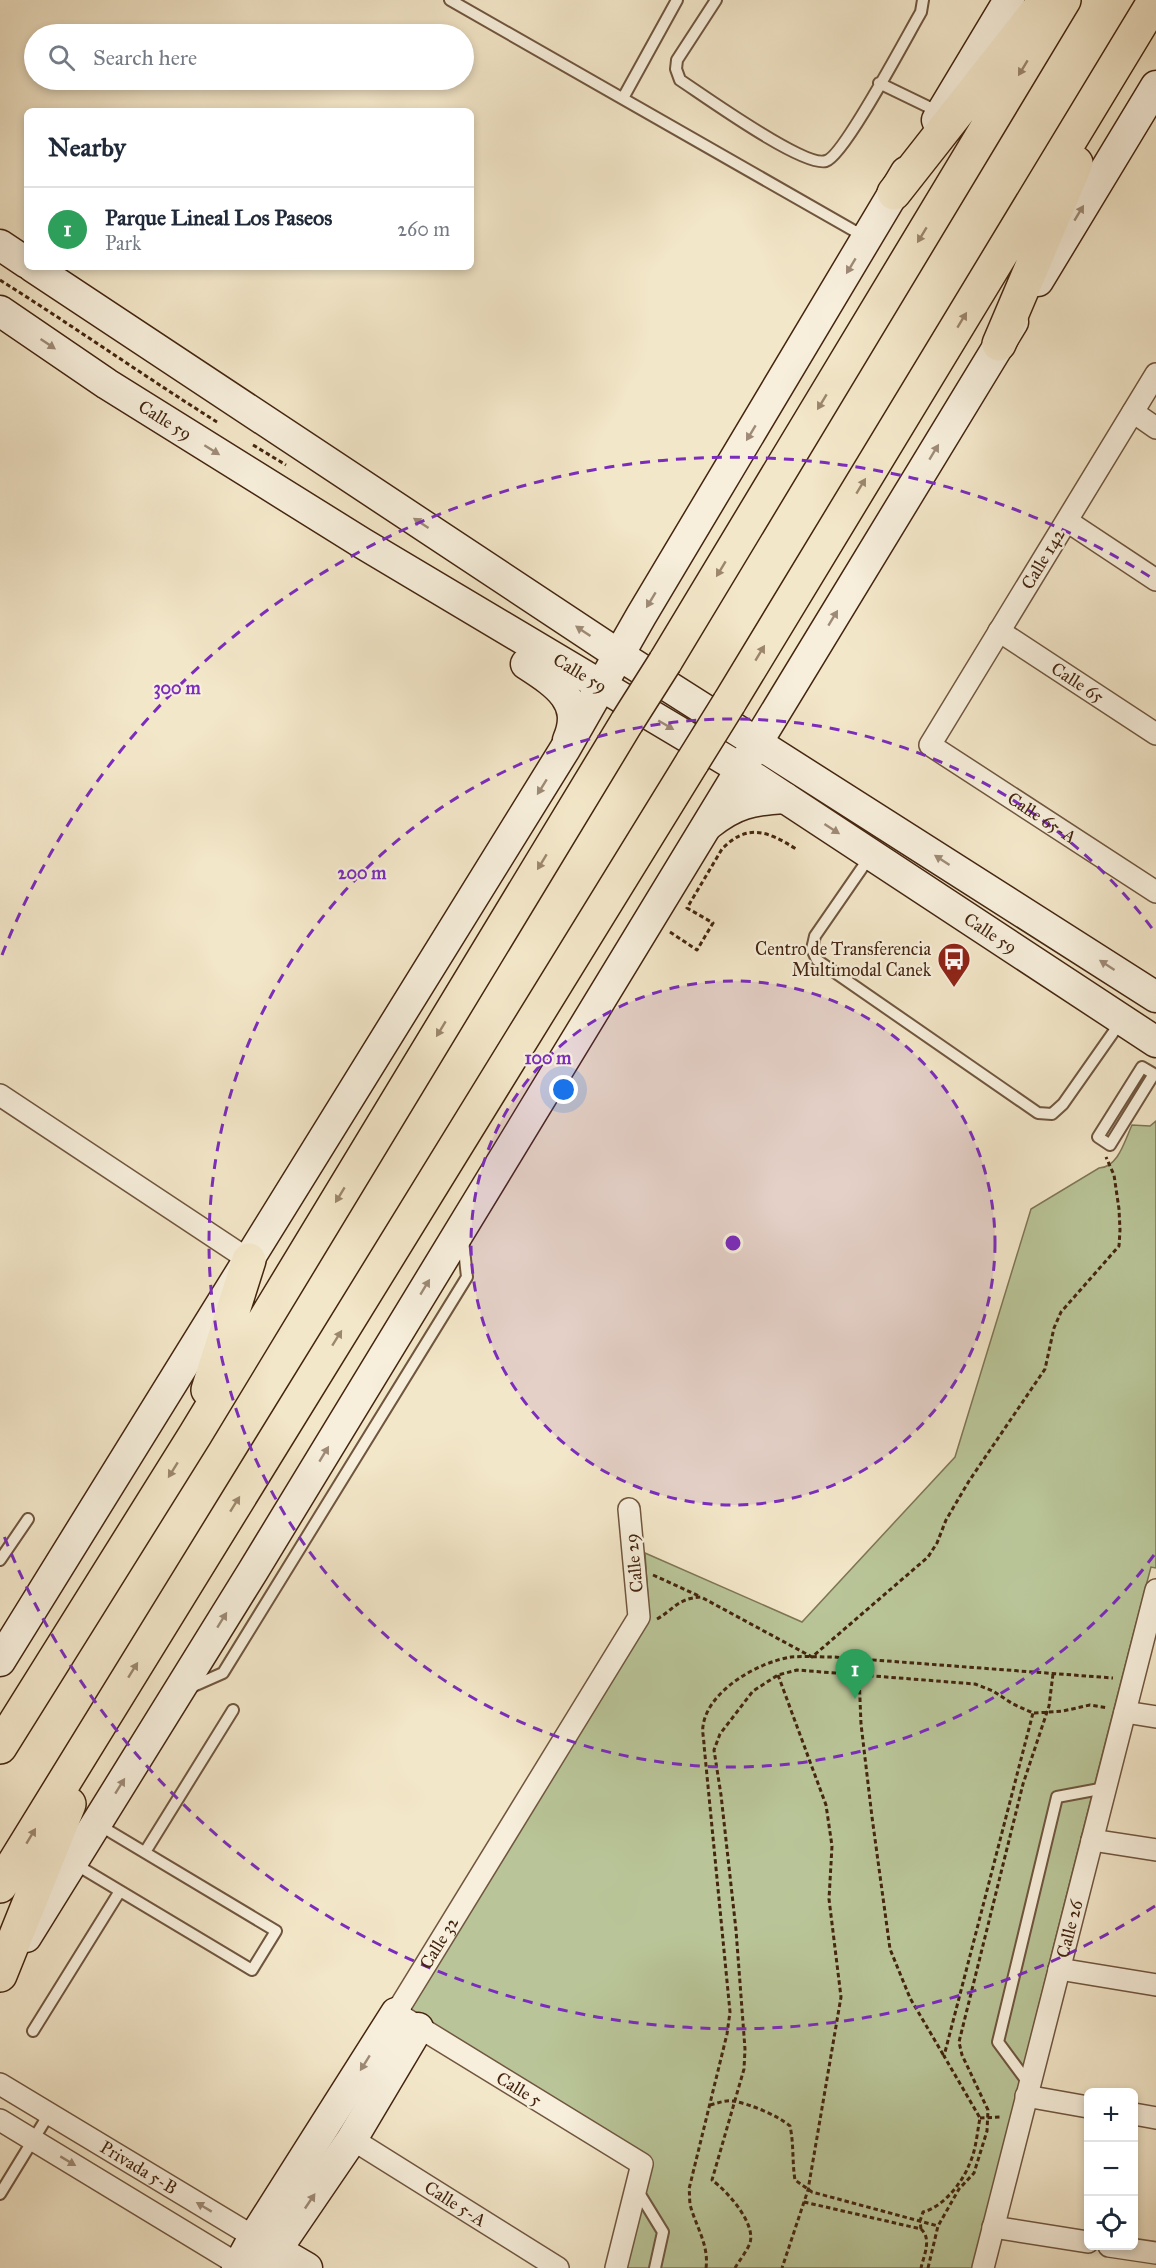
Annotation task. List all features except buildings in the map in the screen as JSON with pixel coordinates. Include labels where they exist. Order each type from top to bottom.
[{"type":"highway","points":[[894,193],[1046,0]]},
{"type":"highway","points":[[0,1747],[195,1435],[1064,0]]},
{"type":"highway","points":[[0,1886],[729,703],[1155,0]]},
{"type":"highway","points":[[999,344],[1119,59]]},
{"type":"highway","points":[[195,1435],[249,1260]]},
{"type":"highway","points":[[0,1977],[110,1707]]},
{"type":"main road","points":[[0,1660],[565,749],[1009,0]]},
{"type":"main road","points":[[0,1977],[178,1692],[1156,86]]},
{"type":"main road","points":[[0,245],[24,261]]},
{"type":"main road","name":"Calle 59","points":[[38,270],[619,655],[1156,997]]},
{"type":"main road","name":"Calle 59","points":[[0,311],[107,384],[362,543],[741,769],[1156,1042]]},
{"type":"main road","points":[[362,543],[448,612],[560,686],[573,710],[574,726],[565,749]]},
{"type":"main road","points":[[704,828],[725,811],[737,805],[751,801],[785,798]]},
{"type":"main road","name":"Calle 32","points":[[253,2259],[352,2139],[407,2021]]},
{"type":"main road","name":"Calle 32","points":[[253,2259],[407,2021]]},
{"type":"main road","points":[[253,2259],[307,2268]]},
{"type":"street","name":"Calle 142","points":[[930,745],[1156,374]]},
{"type":"street","points":[[1133,412],[1156,428]]},
{"type":"street","points":[[1067,521],[1156,580]]},
{"type":"street","name":"Calle 65","points":[[999,631],[1156,734]]},
{"type":"street","name":"Calle 65-A","points":[[930,745],[1156,892]]},
{"type":"street","points":[[0,1095],[249,1260]]},
{"type":"street","name":"Calle 29","points":[[629,1509],[637,1620]]},
{"type":"street","name":"Calle 26","points":[[982,2268],[1156,1590]]},
{"type":"street","name":"Calle 32","points":[[407,2021],[637,1620]]},
{"type":"street","points":[[1125,1710],[1156,1717]]},
{"type":"street","points":[[1092,1840],[1156,1850]]},
{"type":"street","points":[[1059,1969],[1156,1985]]},
{"type":"street","name":"Calle 5","points":[[407,2021],[642,2164],[636,2188]]},
{"type":"street","name":"Privada 5-B","points":[[0,2084],[50,2114],[253,2259]]},
{"type":"street","points":[[1028,2090],[1084,2106]]},
{"type":"street","points":[[1138,2115],[1156,2118]]},
{"type":"street","name":"Privada 5-B","points":[[0,2120],[253,2259]]},
{"type":"street","name":"Calle 5-A","points":[[352,2139],[558,2268]]},
{"type":"street","points":[[616,2268],[636,2188]]},
{"type":"street","points":[[993,2227],[1084,2241]]},
{"type":"street","points":[[1135,2250],[1156,2253]]},
{"type":"lane","points":[[450,0],[867,238]]},
{"type":"lane","points":[[623,98],[677,0]]},
{"type":"lane","points":[[716,0],[677,60],[676,69],[680,80],[772,140],[814,162],[824,162],[833,158],[861,116],[921,12],[923,0]]},
{"type":"lane","points":[[879,83],[941,113]]},
{"type":"lane","points":[[871,854],[815,936],[812,949],[816,960],[1038,1113],[1052,1114],[1063,1104],[1122,1020]]},
{"type":"lane","points":[[1142,1067],[1154,1074],[1146,1088],[1110,1145],[1098,1137],[1142,1067]]},
{"type":"lane","points":[[1146,1088],[1156,1094]]},
{"type":"lane","points":[[0,1560],[28,1519]]},
{"type":"lane","points":[[145,1852],[233,1710]]},
{"type":"lane","points":[[1028,2090],[998,2042],[1057,1797],[1105,1788]]},
{"type":"lane","points":[[72,1863],[252,1970],[276,1931],[96,1823]]},
{"type":"lane","points":[[33,2031],[120,1891]]},
{"type":"lane","points":[[0,2194],[50,2114]]},
{"type":"lane","points":[[636,2188],[663,2232],[655,2268]]},
{"type":"path","points":[[666,930],[697,950],[713,923],[687,908],[722,849],[736,838],[757,832],[778,837],[796,849]]},
{"type":"path","points":[[812,1657],[928,1557],[969,1481],[1045,1369],[1054,1328],[1061,1312],[1119,1246],[1119,1209],[1114,1175],[1106,1157],[1110,1145]]},
{"type":"path","points":[[634,1566],[701,1597],[812,1657]]},
{"type":"path","points":[[637,1620],[647,1624],[660,1618],[671,1607],[692,1598],[701,1597]]},
{"type":"path","points":[[706,2268],[708,2257],[699,2225],[690,2206],[689,2189],[727,2034],[730,2012],[703,1725],[712,1705],[736,1680],[761,1665],[792,1657],[846,1658],[1133,1679]]},
{"type":"path","points":[[735,2268],[750,2243],[749,2230],[736,2203],[712,2180],[744,2068],[745,2049],[736,1930],[714,1750],[720,1734],[753,1691],[778,1675],[797,1670],[975,1684],[1033,1713],[1064,1711],[1090,1705],[1125,1710]]},
{"type":"path","points":[[928,2268],[938,2226],[958,2189],[974,2173],[987,2131],[988,2110],[962,2055],[959,2042],[1023,1784],[1047,1712],[1053,1674]]},
{"type":"path","points":[[778,1675],[826,1805],[831,1846],[829,1899],[840,1997],[808,2190],[782,2268]]},
{"type":"path","points":[[859,1675],[861,1724],[870,1806],[890,1949],[910,1998],[980,2118],[970,2164],[962,2179],[941,2203],[923,2212],[920,2221],[921,2229]]},
{"type":"path","points":[[944,2056],[1033,1713]]},
{"type":"path","points":[[710,2105],[734,2101],[780,2118],[790,2126],[795,2180],[812,2193],[938,2226]]},
{"type":"path","points":[[804,2202],[921,2229],[927,2241],[921,2268]]},
{"type":"green space","points":[[1156,1121],[1156,1568],[1151,1567],[1128,1654],[973,2268],[623,2268],[651,2158],[396,2013],[649,1614],[645,1553],[802,1622],[955,1457],[1031,1209],[1111,1163],[1120,1152],[1132,1125],[1150,1126]]},
{"type":"place","name":"Centro de Transferencia Multimodal Canek","points":[[954,988]]},
{"type":"place","name":"Parque Lineal Los Paseos","points":[[855,1699]]}]
